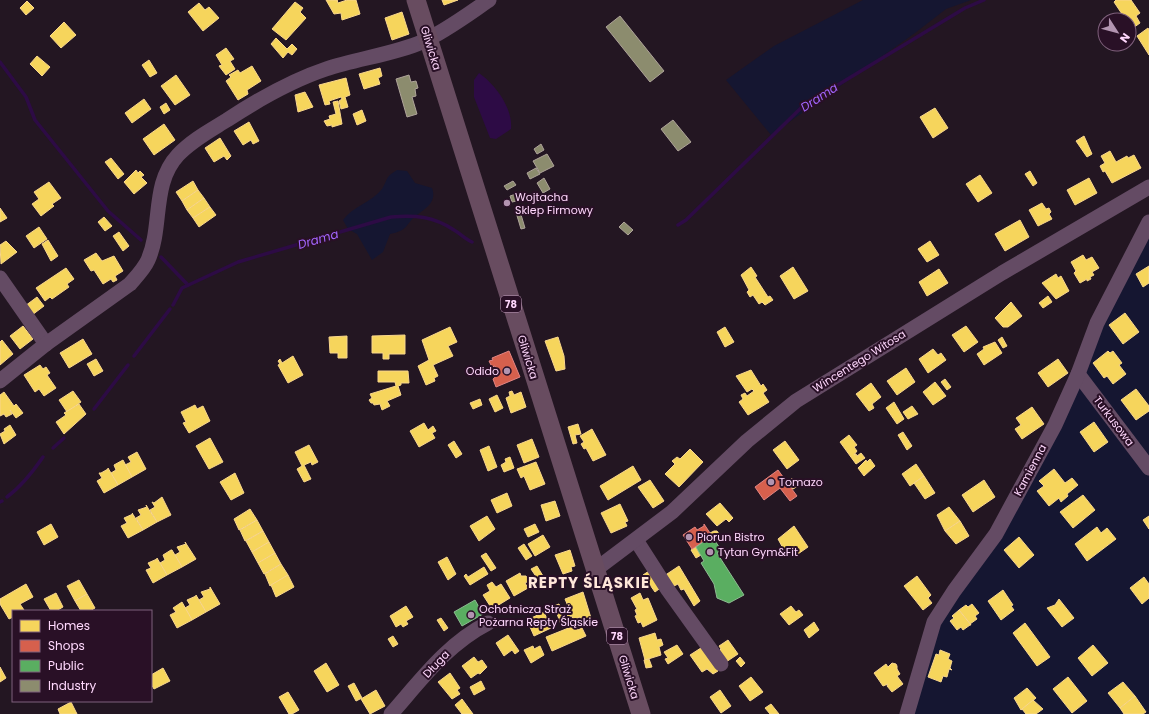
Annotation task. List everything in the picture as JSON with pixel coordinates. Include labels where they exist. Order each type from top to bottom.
[{"type":"main road","name":"Gliwicka","points":[[416,0],[641,714]]},
{"type":"street","points":[[0,381],[46,344],[130,284],[148,262],[154,240],[159,201],[166,172],[183,150],[198,138],[271,92],[300,78],[428,38],[446,29],[489,0]]},
{"type":"street","name":"Wincentego Witosa","points":[[595,570],[672,512],[747,441],[796,401],[1002,273],[1149,187]]},
{"type":"street","name":"Kamienna","points":[[907,714],[934,622],[954,591],[996,534],[1055,425],[1078,374],[1097,323],[1149,222]]},
{"type":"street","points":[[0,278],[46,344]]},
{"type":"street","name":"Turkusowa","points":[[1078,374],[1149,468]]},
{"type":"street","points":[[636,540],[668,590],[721,664]]},
{"type":"street","name":"Długa","points":[[391,714],[451,648],[469,632],[488,623]]},
{"type":"shaded area","points":[[863,0],[971,0],[946,9],[915,33],[771,135],[726,80],[774,46]]},
{"type":"shaded area","points":[[479,73],[491,84],[502,98],[511,121],[511,129],[496,139],[490,138],[474,97],[474,80]]},
{"type":"shaded area","points":[[397,170],[407,171],[415,183],[432,188],[433,197],[430,204],[404,229],[390,234],[383,252],[372,260],[357,234],[348,229],[343,220],[352,211],[378,194],[388,177]]},
{"type":"shaded area","points":[[1149,221],[1149,714],[903,714],[928,632],[998,526]]},
{"type":"building: Homes","points":[[326,0],[337,0],[338,3],[347,0],[356,0],[360,14],[342,20],[341,13],[334,14]]},
{"type":"building: Homes","points":[[442,0],[458,0],[444,5]]},
{"type":"building: Homes","points":[[1116,0],[1131,0],[1140,13],[1137,15],[1137,12],[1121,12],[1114,2]]},
{"type":"building: Homes","points":[[27,1],[34,8],[26,15],[20,8]]},
{"type":"building: Homes","points":[[295,2],[303,8],[300,12],[306,18],[286,40],[272,29]]},
{"type":"building: Homes","points":[[199,3],[205,10],[209,7],[219,18],[203,31],[188,12]]},
{"type":"building: Homes","points":[[402,12],[409,34],[392,40],[385,18]]},
{"type":"building: Homes","points":[[1137,18],[1140,23],[1137,25]]},
{"type":"building: Homes","points":[[64,22],[76,35],[61,48],[50,36]]},
{"type":"building: Homes","points":[[1148,28],[1149,55],[1137,36]]},
{"type":"building: Homes","points":[[276,38],[287,49],[292,44],[297,49],[292,55],[288,52],[283,58],[271,44]]},
{"type":"building: Homes","points":[[226,48],[234,59],[230,61],[235,69],[226,75],[219,66],[222,65],[216,55]]},
{"type":"building: Homes","points":[[37,56],[50,67],[42,76],[30,64]]},
{"type":"building: Homes","points":[[149,60],[157,73],[150,77],[142,65]]},
{"type":"building: Homes","points":[[252,66],[261,81],[247,90],[248,94],[238,100],[226,81],[231,77],[229,75],[238,70],[240,73]]},
{"type":"building: Homes","points":[[380,68],[382,76],[378,78],[380,84],[364,89],[359,74]]},
{"type":"building: Homes","points":[[176,75],[190,95],[175,105],[161,86]]},
{"type":"building: Homes","points":[[346,78],[350,95],[345,97],[348,107],[341,109],[339,101],[342,99],[341,97],[329,101],[330,104],[325,105],[319,85]]},
{"type":"building: Homes","points":[[305,92],[313,107],[298,112],[295,95]]},
{"type":"building: Homes","points":[[144,99],[151,109],[132,123],[125,113]]},
{"type":"building: Homes","points":[[338,101],[342,124],[332,127],[332,125],[327,126],[324,121],[330,119],[329,116],[336,114],[333,102]]},
{"type":"building: Homes","points":[[166,103],[170,110],[164,114],[160,107]]},
{"type":"building: Homes","points":[[935,108],[948,128],[933,138],[920,117]]},
{"type":"building: Homes","points":[[362,110],[366,121],[357,125],[353,114]]},
{"type":"building: Homes","points":[[249,122],[259,141],[253,144],[251,140],[243,145],[234,131]]},
{"type":"building: Homes","points":[[164,124],[175,140],[154,155],[143,139]]},
{"type":"building: Homes","points":[[1084,136],[1092,154],[1087,157],[1076,141]]},
{"type":"building: Homes","points":[[220,138],[231,156],[227,160],[224,156],[214,162],[205,148]]},
{"type":"building: Homes","points":[[1110,151],[1116,162],[1127,156],[1128,158],[1134,155],[1141,168],[1112,183],[1105,171],[1103,172],[1100,166],[1105,163],[1101,156]]},
{"type":"building: Homes","points":[[111,158],[124,174],[118,179],[105,162]]},
{"type":"building: Homes","points":[[136,170],[138,173],[140,171],[144,175],[141,177],[147,183],[134,194],[124,182]]},
{"type":"building: Homes","points":[[1030,171],[1037,183],[1033,186],[1025,174]]},
{"type":"building: Homes","points":[[980,175],[992,193],[978,202],[966,184]]},
{"type":"building: Homes","points":[[1089,178],[1097,193],[1075,205],[1067,190]]},
{"type":"building: Homes","points":[[193,181],[198,190],[182,201],[176,192]]},
{"type":"building: Homes","points":[[49,182],[61,198],[52,204],[54,206],[41,216],[32,204],[39,199],[34,192]]},
{"type":"building: Homes","points":[[198,190],[204,198],[187,210],[182,201]]},
{"type":"building: Homes","points":[[204,198],[210,207],[193,218],[187,210]]},
{"type":"building: Homes","points":[[1042,203],[1046,209],[1049,208],[1051,212],[1049,214],[1052,219],[1038,226],[1029,210]]},
{"type":"building: Homes","points":[[210,207],[216,215],[199,227],[193,218]]},
{"type":"building: Homes","points":[[0,208],[7,218],[0,222]]},
{"type":"building: Homes","points":[[104,217],[112,226],[105,231],[98,222]]},
{"type":"building: Homes","points":[[1020,220],[1029,237],[1005,251],[995,234]]},
{"type":"building: Homes","points":[[39,227],[47,239],[34,248],[26,236]]},
{"type":"building: Homes","points":[[119,232],[129,246],[123,251],[113,236]]},
{"type":"building: Homes","points":[[48,240],[58,256],[51,261],[42,244]]},
{"type":"building: Homes","points":[[6,241],[17,252],[1,264],[0,245]]},
{"type":"building: Homes","points":[[930,241],[939,255],[927,262],[918,249]]},
{"type":"building: Homes","points":[[96,253],[102,261],[114,256],[123,271],[115,276],[117,280],[113,282],[111,279],[103,284],[94,270],[91,271],[84,260]]},
{"type":"building: Homes","points":[[1083,255],[1086,260],[1092,257],[1099,268],[1092,272],[1094,275],[1090,277],[1091,279],[1087,281],[1087,279],[1080,283],[1074,273],[1076,271],[1071,262]]},
{"type":"building: Homes","points":[[1149,266],[1149,283],[1143,287],[1136,274]]},
{"type":"building: Homes","points":[[751,267],[757,276],[755,277],[768,297],[770,296],[773,300],[765,305],[762,302],[759,304],[753,295],[750,297],[747,292],[749,290],[741,275]]},
{"type":"building: Homes","points":[[793,267],[808,291],[794,299],[780,276]]},
{"type":"building: Homes","points":[[66,268],[74,279],[67,284],[69,287],[52,299],[50,297],[45,301],[36,288]]},
{"type":"building: Homes","points":[[939,269],[948,283],[927,296],[919,282]]},
{"type":"building: Homes","points":[[1056,274],[1058,278],[1061,276],[1069,291],[1056,299],[1042,283]]},
{"type":"building: Homes","points":[[1048,296],[1052,302],[1043,308],[1039,303]]},
{"type":"building: Homes","points":[[37,297],[44,306],[32,315],[25,306]]},
{"type":"building: Homes","points":[[1011,302],[1022,316],[1008,327],[1003,327],[995,318]]},
{"type":"building: Homes","points":[[1125,313],[1139,332],[1123,344],[1109,325]]},
{"type":"building: Homes","points":[[23,326],[33,339],[20,349],[10,336]]},
{"type":"building: Homes","points":[[966,326],[978,342],[964,352],[952,335]]},
{"type":"building: Homes","points":[[450,327],[457,342],[448,346],[453,356],[433,365],[438,376],[434,378],[435,381],[426,385],[418,366],[429,360],[422,340]]},
{"type":"building: Homes","points":[[725,327],[734,342],[725,347],[717,332]]},
{"type":"building: Homes","points":[[405,335],[405,354],[389,354],[389,359],[383,359],[383,353],[372,353],[372,336]]},
{"type":"building: Homes","points":[[347,336],[347,358],[338,358],[338,353],[330,353],[329,337]]},
{"type":"building: Homes","points":[[558,337],[564,356],[565,369],[556,371],[545,341]]},
{"type":"building: Homes","points":[[1002,337],[1007,346],[1003,348],[998,340]]},
{"type":"building: Homes","points":[[83,339],[92,354],[69,368],[60,353]]},
{"type":"building: Homes","points":[[2,340],[13,354],[0,365],[0,342]]},
{"type":"building: Homes","points":[[995,342],[1002,353],[984,365],[977,354],[984,349],[983,347]]},
{"type":"building: Homes","points":[[933,349],[938,355],[941,353],[946,360],[928,373],[919,359]]},
{"type":"building: Homes","points":[[1108,351],[1110,353],[1113,351],[1122,363],[1119,365],[1126,374],[1113,384],[1107,376],[1104,378],[1093,363]]},
{"type":"building: Homes","points":[[293,356],[303,375],[288,383],[278,365],[280,364],[278,361],[280,359],[282,363]]},
{"type":"building: Homes","points":[[96,359],[103,371],[94,376],[87,364]]},
{"type":"building: Homes","points":[[1058,359],[1068,373],[1048,387],[1038,373]]},
{"type":"building: Homes","points":[[40,365],[43,369],[46,367],[50,373],[47,375],[56,388],[44,396],[39,389],[35,392],[24,375]]},
{"type":"building: Homes","points":[[906,368],[915,382],[897,395],[887,381]]},
{"type":"building: Homes","points":[[751,370],[761,386],[763,384],[767,390],[763,393],[769,402],[748,415],[739,402],[743,399],[741,395],[745,393],[747,396],[754,391],[752,389],[747,392],[736,376]]},
{"type":"building: Homes","points":[[378,371],[408,371],[409,383],[401,383],[401,385],[398,386],[401,395],[387,401],[390,406],[382,410],[380,404],[374,405],[371,403],[369,400],[372,398],[370,394],[396,386],[395,382],[378,382]]},
{"type":"building: Homes","points":[[945,379],[951,387],[947,390],[941,382]]},
{"type":"building: Homes","points":[[935,382],[946,396],[933,405],[923,392]]},
{"type":"building: Homes","points":[[871,383],[881,397],[872,404],[874,408],[869,411],[856,394]]},
{"type":"building: Homes","points":[[1136,389],[1149,406],[1149,411],[1136,420],[1121,400]]},
{"type":"building: Homes","points":[[73,391],[81,402],[67,412],[59,400]]},
{"type":"building: Homes","points":[[512,391],[514,395],[521,392],[526,407],[511,413],[506,398],[510,396],[509,392]]},
{"type":"building: Homes","points":[[4,392],[14,406],[16,404],[23,413],[16,418],[10,410],[12,414],[6,417],[4,414],[0,416],[0,395]]},
{"type":"building: Homes","points":[[497,395],[503,408],[495,412],[489,399]]},
{"type":"building: Homes","points":[[480,399],[482,405],[473,409],[470,403]]},
{"type":"building: Homes","points":[[894,402],[904,419],[897,424],[886,408]]},
{"type":"building: Homes","points":[[79,404],[86,414],[64,434],[56,422],[66,415],[64,413]]},
{"type":"building: Homes","points":[[195,405],[197,409],[203,406],[210,421],[189,433],[183,423],[186,422],[181,412]]},
{"type":"building: Homes","points":[[912,406],[918,414],[908,419],[903,412]]},
{"type":"building: Homes","points":[[1032,407],[1044,424],[1022,439],[1015,429],[1021,425],[1016,418]]},
{"type":"building: Homes","points":[[1094,422],[1108,442],[1094,452],[1080,432]]},
{"type":"building: Homes","points":[[424,423],[428,430],[433,426],[436,431],[432,433],[435,438],[419,447],[410,431]]},
{"type":"building: Homes","points":[[578,424],[581,434],[575,435],[577,443],[573,444],[568,427]]},
{"type":"building: Homes","points":[[10,425],[16,435],[4,444],[0,434]]},
{"type":"building: Homes","points":[[592,429],[606,455],[593,461],[586,448],[584,449],[581,444],[584,442],[580,436]]},
{"type":"building: Homes","points":[[903,432],[912,446],[907,450],[898,435]]},
{"type":"building: Homes","points":[[849,435],[857,445],[854,447],[857,451],[854,455],[856,454],[857,456],[861,453],[865,458],[856,464],[840,442]]},
{"type":"building: Homes","points":[[210,438],[223,462],[209,469],[196,446]]},
{"type":"building: Homes","points":[[532,439],[539,457],[524,463],[517,445]]},
{"type":"building: Homes","points":[[454,441],[462,454],[456,458],[448,445]]},
{"type":"building: Homes","points":[[785,441],[799,460],[787,469],[773,450]]},
{"type":"building: Homes","points":[[309,445],[318,462],[312,465],[311,462],[304,465],[311,479],[304,482],[297,469],[302,466],[295,452]]},
{"type":"building: Homes","points":[[489,446],[497,467],[488,471],[480,450]]},
{"type":"building: Homes","points":[[690,449],[703,462],[679,487],[665,474],[675,464],[672,461],[677,457],[680,459]]},
{"type":"building: Homes","points":[[137,452],[146,469],[132,477],[125,465],[131,462],[128,457]]},
{"type":"building: Homes","points":[[510,457],[514,468],[504,472],[501,465],[506,462],[505,459]]},
{"type":"building: Homes","points":[[870,459],[875,466],[864,476],[858,468],[866,460],[867,462]]},
{"type":"building: Homes","points":[[123,460],[132,477],[118,485],[111,473],[116,470],[114,465]]},
{"type":"building: Homes","points":[[536,462],[545,484],[530,490],[524,476],[521,478],[517,469]]},
{"type":"building: Homes","points":[[916,464],[924,476],[910,486],[902,474]]},
{"type":"building: Homes","points":[[633,466],[641,480],[608,500],[600,486]]},
{"type":"building: Homes","points":[[108,468],[118,485],[104,493],[97,481],[102,478],[99,473]]},
{"type":"building: Homes","points":[[1054,469],[1065,483],[1072,478],[1078,485],[1067,494],[1068,496],[1061,502],[1059,498],[1049,506],[1037,491],[1044,486],[1039,481]]},
{"type":"building: Homes","points":[[235,473],[244,493],[231,500],[220,482]]},
{"type":"building: Homes","points":[[924,476],[935,493],[925,499],[914,483]]},
{"type":"building: Homes","points":[[792,478],[798,486],[793,489],[788,482]]},
{"type":"building: Homes","points":[[650,480],[664,501],[653,508],[638,487]]},
{"type":"building: Homes","points":[[984,480],[995,497],[973,512],[962,495]]},
{"type":"building: Homes","points":[[507,493],[512,506],[497,513],[491,500]]},
{"type":"building: Homes","points":[[1083,495],[1095,510],[1073,528],[1060,512]]},
{"type":"building: Homes","points":[[162,497],[171,515],[157,522],[150,510],[155,507],[152,502],[154,503]]},
{"type":"building: Homes","points":[[555,501],[560,516],[546,521],[541,505]]},
{"type":"building: Homes","points":[[720,503],[733,518],[729,522],[726,519],[717,526],[706,514]]},
{"type":"building: Homes","points":[[620,504],[628,521],[625,522],[627,526],[611,533],[601,513]]},
{"type":"building: Homes","points":[[146,505],[157,522],[143,530],[136,518],[141,515],[138,510],[147,507]]},
{"type":"building: Homes","points":[[949,507],[960,521],[945,531],[937,515]]},
{"type":"building: Homes","points":[[250,509],[257,520],[239,530],[234,519]]},
{"type":"building: Homes","points":[[133,514],[143,530],[128,538],[121,526],[127,523],[124,518]]},
{"type":"building: Homes","points":[[487,516],[495,529],[479,541],[470,526]]},
{"type":"building: Homes","points":[[1149,516],[1149,529],[1143,520]]},
{"type":"building: Homes","points":[[257,520],[263,531],[245,541],[240,530]]},
{"type":"building: Homes","points":[[960,521],[969,536],[956,544],[945,531]]},
{"type":"building: Homes","points":[[51,524],[58,537],[44,545],[37,532]]},
{"type":"building: Homes","points":[[535,524],[539,532],[528,537],[524,529]]},
{"type":"building: Homes","points":[[794,526],[808,547],[795,556],[790,551],[788,553],[784,550],[778,539]]},
{"type":"building: Homes","points":[[1097,527],[1101,533],[1107,528],[1116,539],[1087,561],[1075,544]]},
{"type":"building: Homes","points":[[263,531],[269,542],[252,552],[246,541]]},
{"type":"building: Homes","points":[[717,531],[721,537],[715,540],[710,533]]},
{"type":"building: Homes","points":[[543,535],[550,547],[535,556],[528,544]]},
{"type":"building: Homes","points":[[1019,537],[1034,555],[1019,568],[1004,550]]},
{"type":"building: Homes","points":[[185,542],[196,559],[182,567],[175,555],[180,552],[177,547],[186,544]]},
{"type":"building: Homes","points":[[269,542],[275,553],[258,563],[252,552]]},
{"type":"building: Homes","points":[[524,544],[532,556],[526,560],[518,548]]},
{"type":"building: Homes","points":[[696,547],[701,555],[696,558],[691,550]]},
{"type":"building: Homes","points":[[171,550],[182,567],[167,575],[160,563],[165,560],[163,555]]},
{"type":"building: Homes","points":[[570,550],[575,566],[571,567],[572,571],[563,574],[555,555]]},
{"type":"building: Homes","points":[[275,553],[281,564],[264,574],[258,563]]},
{"type":"building: Homes","points":[[486,553],[496,568],[491,571],[481,556]]},
{"type":"building: Homes","points":[[447,557],[456,574],[448,580],[438,562]]},
{"type":"building: Homes","points":[[157,558],[167,575],[153,583],[146,570],[151,568],[148,563]]},
{"type":"building: Homes","points":[[281,564],[288,575],[270,586],[265,574]]},
{"type":"building: Homes","points":[[537,566],[546,581],[541,584],[531,569]]},
{"type":"building: Homes","points":[[679,566],[700,601],[694,606],[684,589],[681,590],[678,584],[672,587],[664,576]]},
{"type":"building: Homes","points":[[484,567],[488,574],[470,585],[464,576],[466,574],[468,577]]},
{"type":"building: Homes","points":[[649,571],[663,586],[655,592],[643,575]]},
{"type":"building: Homes","points":[[520,573],[521,576],[526,576],[529,581],[525,583],[528,588],[514,596],[506,581]]},
{"type":"building: Homes","points":[[288,575],[294,587],[276,597],[271,585]]},
{"type":"building: Homes","points":[[917,576],[931,595],[928,598],[932,603],[923,610],[904,586]]},
{"type":"building: Homes","points":[[1144,577],[1149,584],[1149,598],[1142,604],[1130,588]]},
{"type":"building: Homes","points":[[79,580],[87,594],[75,601],[67,586]]},
{"type":"building: Homes","points":[[492,582],[496,587],[501,584],[510,598],[492,609],[483,595],[490,591],[487,585]]},
{"type":"building: Homes","points":[[26,584],[33,597],[20,604],[24,610],[12,610],[12,618],[9,619],[0,604],[0,599]]},
{"type":"building: Homes","points":[[210,587],[220,604],[206,612],[199,600],[204,597],[201,592],[210,589]]},
{"type":"building: Homes","points":[[1003,590],[1013,605],[1011,606],[1014,610],[1001,620],[988,601]]},
{"type":"building: Homes","points":[[583,592],[591,618],[582,622],[580,617],[573,620],[572,616],[568,617],[567,613],[570,611],[565,599]]},
{"type":"building: Homes","points":[[56,593],[63,607],[58,610],[50,610],[44,599]]},
{"type":"building: Homes","points":[[640,593],[643,600],[648,598],[657,620],[643,627],[641,622],[638,623],[635,616],[637,615],[635,610],[637,609],[631,598]]},
{"type":"building: Homes","points":[[87,594],[95,608],[92,610],[80,610],[75,601]]},
{"type":"building: Homes","points":[[196,595],[206,612],[192,620],[185,608],[190,605],[187,600]]},
{"type":"building: Homes","points":[[1059,599],[1074,618],[1062,627],[1047,608],[1055,605]]},
{"type":"building: Homes","points":[[182,602],[192,620],[177,628],[170,615],[176,612],[173,608]]},
{"type":"building: Homes","points":[[559,604],[567,625],[562,627],[554,606]]},
{"type":"building: Homes","points":[[972,604],[979,613],[975,616],[977,619],[970,624],[959,610],[966,605],[968,607]]},
{"type":"building: Homes","points":[[406,606],[413,617],[406,621],[408,624],[403,627],[401,624],[396,627],[390,616]]},
{"type":"building: Homes","points":[[791,606],[796,612],[799,610],[803,615],[789,625],[780,614]]},
{"type":"building: Homes","points":[[959,610],[971,625],[963,630],[961,627],[957,630],[950,621],[954,618],[952,616]]},
{"type":"building: Homes","points":[[544,612],[551,628],[534,636],[527,620]]},
{"type":"building: Homes","points":[[441,618],[448,628],[444,631],[437,620]]},
{"type":"building: Homes","points":[[814,622],[819,630],[809,638],[804,630]]},
{"type":"building: Homes","points":[[1025,623],[1050,657],[1037,666],[1013,633]]},
{"type":"building: Homes","points":[[576,625],[578,630],[582,628],[586,636],[552,651],[546,637]]},
{"type":"building: Homes","points":[[655,633],[657,640],[661,639],[663,645],[659,647],[661,655],[645,660],[639,638]]},
{"type":"building: Homes","points":[[508,635],[519,651],[515,654],[512,650],[504,656],[496,643]]},
{"type":"building: Homes","points":[[393,636],[398,644],[393,647],[388,639]]},
{"type":"building: Homes","points":[[728,640],[738,654],[726,662],[719,651],[721,649],[719,646]]},
{"type":"building: Homes","points":[[677,645],[683,654],[668,664],[665,659],[668,658],[664,652]]},
{"type":"building: Homes","points":[[1093,645],[1108,663],[1092,676],[1078,658]]},
{"type":"building: Homes","points":[[533,646],[534,649],[540,646],[544,655],[531,663],[524,650]]},
{"type":"building: Homes","points":[[704,646],[718,671],[713,674],[707,669],[702,672],[690,655]]},
{"type":"building: Homes","points":[[940,650],[950,654],[948,659],[952,661],[950,668],[952,670],[949,669],[947,677],[943,676],[941,682],[928,677],[936,654],[939,655]]},
{"type":"building: Homes","points":[[474,657],[478,662],[482,660],[487,667],[480,674],[478,673],[471,678],[462,666]]},
{"type":"building: Homes","points":[[740,657],[745,663],[741,667],[736,661]]},
{"type":"building: Homes","points":[[649,659],[652,667],[646,668],[644,660]]},
{"type":"building: Homes","points":[[326,663],[339,685],[327,692],[314,671]]},
{"type":"building: Homes","points":[[892,663],[896,664],[900,674],[897,676],[903,684],[892,692],[887,686],[888,684],[883,686],[874,673],[886,664],[888,667]]},
{"type":"building: Homes","points":[[0,667],[6,678],[0,682]]},
{"type":"building: Homes","points":[[163,668],[170,681],[154,689],[152,686],[152,674]]},
{"type":"building: Homes","points":[[450,673],[460,688],[457,690],[460,694],[452,699],[438,682]]},
{"type":"building: Homes","points":[[751,677],[763,692],[750,701],[739,686]]},
{"type":"building: Homes","points":[[1068,677],[1087,701],[1072,713],[1053,689]]},
{"type":"building: Homes","points":[[481,681],[485,689],[474,695],[470,687]]},
{"type":"building: Homes","points":[[1123,682],[1135,696],[1120,708],[1108,693]]},
{"type":"building: Homes","points":[[354,683],[362,698],[356,701],[348,686]]},
{"type":"building: Homes","points":[[1027,688],[1036,698],[1021,710],[1014,698]]},
{"type":"building: Homes","points":[[376,690],[385,706],[370,714],[361,699]]},
{"type":"building: Homes","points":[[720,690],[731,706],[721,713],[710,697]]},
{"type":"building: Homes","points":[[288,692],[299,710],[292,714],[289,714],[279,697]]},
{"type":"building: Homes","points":[[1135,696],[1146,712],[1143,714],[1124,714],[1120,708]]},
{"type":"building: Homes","points":[[462,699],[473,714],[462,714],[455,705]]},
{"type":"building: Homes","points":[[1033,700],[1043,709],[1036,714],[1026,714],[1022,709]]},
{"type":"building: Homes","points":[[71,702],[77,714],[60,714],[58,709]]},
{"type":"building: Homes","points":[[771,704],[779,714],[770,714],[765,708]]},
{"type":"building: Shops","name":"Odido","points":[[509,351],[520,377],[496,387],[493,379],[499,374],[495,366],[492,367],[489,361],[493,360],[492,358]]},
{"type":"building: Shops","points":[[778,470],[797,496],[790,501],[780,488],[764,500],[755,487]]},
{"type":"building: Shops","points":[[704,524],[712,536],[692,549],[683,535],[695,527],[697,530],[704,526]]},
{"type":"building: Public","points":[[712,536],[721,550],[717,553],[744,595],[729,603],[717,598],[714,584],[701,563],[704,561],[696,547]]},
{"type":"building: Public","points":[[475,600],[483,614],[462,626],[454,612]]},
{"type":"building: Industry","points":[[620,16],[664,71],[650,82],[606,27]]},
{"type":"building: Industry","points":[[409,75],[411,82],[416,81],[418,88],[415,89],[416,96],[412,97],[417,114],[407,117],[396,79]]},
{"type":"building: Industry","points":[[673,120],[691,142],[678,151],[661,129]]},
{"type":"building: Industry","points":[[541,144],[544,150],[537,154],[534,149]]},
{"type":"building: Industry","points":[[547,154],[554,166],[540,173],[533,161]]},
{"type":"building: Industry","points":[[536,168],[540,174],[530,179],[527,173]]},
{"type":"building: Industry","points":[[544,178],[550,189],[543,193],[537,183]]},
{"type":"building: Industry","points":[[513,181],[516,185],[507,190],[504,186]]},
{"type":"building: Industry","points":[[519,193],[521,200],[512,202],[510,196]]},
{"type":"building: Industry","points":[[519,208],[525,228],[521,229],[515,209]]},
{"type":"building: Industry","points":[[624,222],[633,230],[628,235],[619,227]]},
{"type":"waterway","name":"Drama","points":[[678,225],[686,220],[803,106],[965,8],[984,0]]},
{"type":"waterway","points":[[0,62],[26,97],[35,120],[108,211],[141,240]]},
{"type":"waterway","name":"Drama","points":[[173,305],[182,288],[238,262],[391,217],[408,216],[431,219],[446,225],[472,242]]},
{"type":"waterway","points":[[161,257],[188,285]]},
{"type":"waterway","name":"Drama","points":[[134,356],[170,309]]},
{"type":"waterway","name":"Drama","points":[[94,409],[128,365]]},
{"type":"waterway","name":"Drama","points":[[53,448],[64,438]]},
{"type":"waterway","name":"Drama","points":[[7,497],[26,479],[43,457]]},
{"type":"place","name":"Wojtacha Sklep Firmowy","points":[[507,203]]},
{"type":"place","name":"Odido","points":[[507,371]]},
{"type":"place","name":"Tomazo","points":[[771,482]]},
{"type":"place","name":"Piorun Bistro","points":[[689,537]]},
{"type":"place","name":"Tytan Gym&Fit","points":[[710,552]]},
{"type":"place","name":"Ochotnicza Straż Pożarna Repty Śląskie","points":[[471,615]]},
{"type":"district","name":"REPTY ŚLĄSKIE","points":[[589,582]]}]
